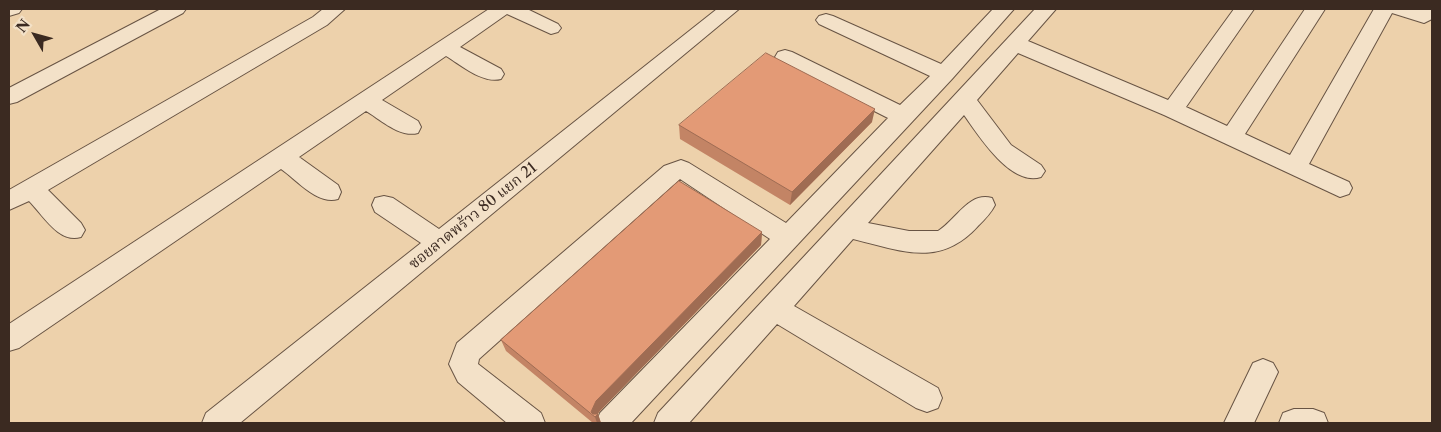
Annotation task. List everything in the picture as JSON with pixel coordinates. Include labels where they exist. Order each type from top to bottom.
[{"type":"street","points":[[9,97],[176,9]]},
{"type":"street","points":[[9,201],[320,22],[335,9]]},
{"type":"street","points":[[9,339],[502,9]]},
{"type":"street","points":[[512,9],[551,28]]},
{"type":"street","name":"ซอยลาดพร้าว 80 แยก 21","points":[[218,423],[730,9]]},
{"type":"street","points":[[611,423],[1004,9]]},
{"type":"street","points":[[669,423],[849,228],[1046,9]]},
{"type":"street","points":[[1172,110],[1244,9]]},
{"type":"street","points":[[1232,137],[1315,9]]},
{"type":"street","points":[[1296,166],[1384,9]]},
{"type":"street","points":[[1399,9],[1424,17],[1427,9]]},
{"type":"street","points":[[826,20],[944,74]]},
{"type":"street","points":[[1016,44],[1172,110],[1340,188]]},
{"type":"street","points":[[445,47],[494,74]]},
{"type":"street","points":[[785,57],[904,116]]},
{"type":"street","points":[[364,100],[410,127]]},
{"type":"street","points":[[965,100],[1003,151],[1033,171]]},
{"type":"street","points":[[281,156],[329,192]]},
{"type":"street","points":[[530,423],[468,373],[464,364],[467,352],[672,172],[681,169],[691,174],[788,237]]},
{"type":"street","points":[[32,188],[72,230]]},
{"type":"street","points":[[384,205],[440,243]]},
{"type":"street","points":[[849,228],[919,242],[941,241],[952,234],[983,205]]},
{"type":"street","points":[[775,309],[927,398]]},
{"type":"street","points":[[1239,423],[1262,372]]},
{"type":"street","points":[[1294,423],[1313,423]]},
{"type":"building","points":[[766,53],[875,109],[792,192],[679,125]]},
{"type":"building","points":[[679,181],[762,232],[596,401],[591,412],[598,414],[595,417],[501,340]]}]
